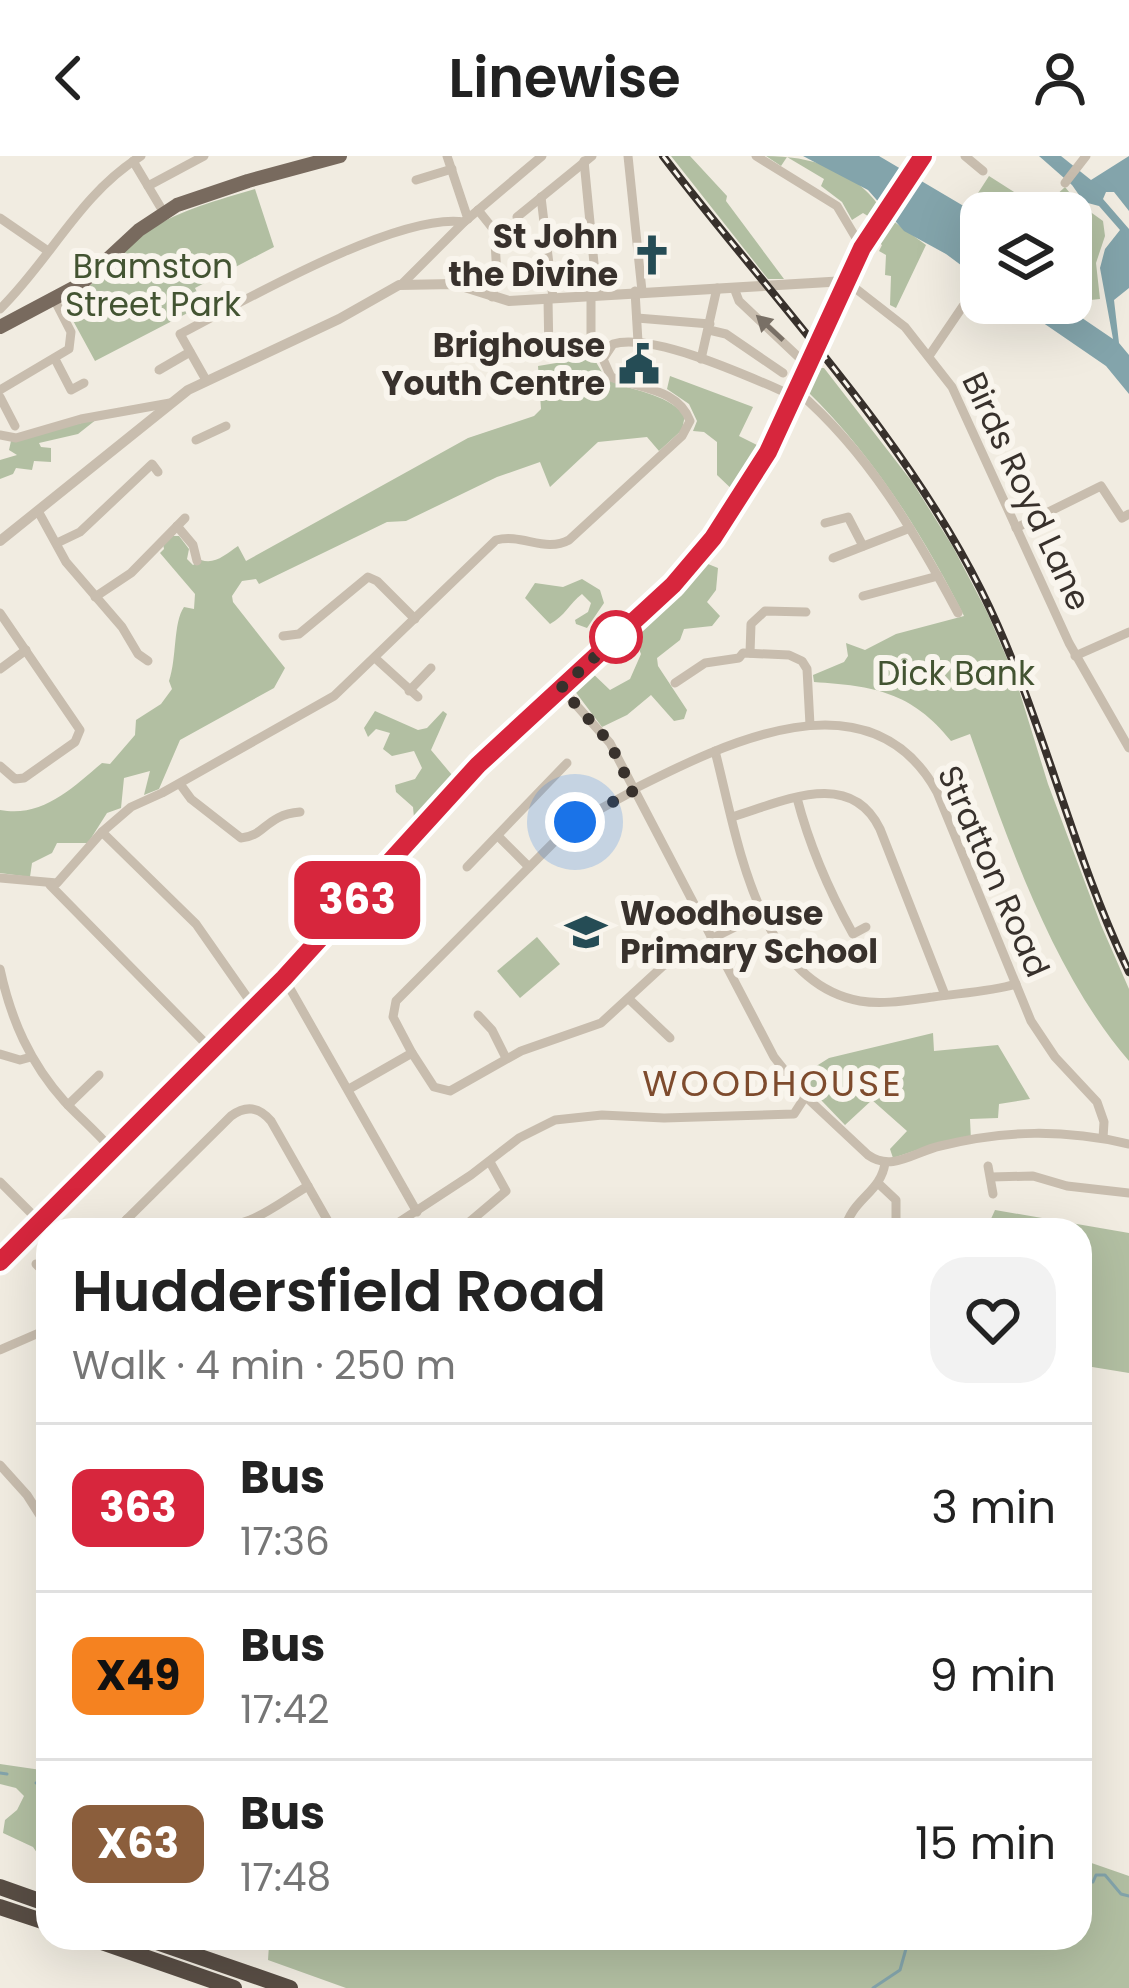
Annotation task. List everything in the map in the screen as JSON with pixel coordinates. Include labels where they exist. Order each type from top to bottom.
[{"type":"highway","points":[[0,1887],[36,1900]]},
{"type":"highway","points":[[0,1906],[36,1919]]},
{"type":"highway","points":[[125,1950],[234,1988]]},
{"type":"highway","points":[[181,1950],[290,1988]]},
{"type":"main road","points":[[0,327],[81,284],[130,237],[164,213],[232,186],[340,156]]},
{"type":"main road","points":[[42,1218],[284,978],[478,765],[673,585],[713,538],[768,452],[862,248],[923,156]]},
{"type":"main road","points":[[0,1262],[36,1224]]},
{"type":"street","points":[[148,186],[204,156]]},
{"type":"street","points":[[447,156],[466,221]]},
{"type":"street","points":[[0,542],[170,403],[206,380],[339,319],[402,284],[542,156]]},
{"type":"street","points":[[628,156],[639,291],[638,342]]},
{"type":"street","points":[[756,156],[837,206],[862,248]]},
{"type":"street","points":[[965,156],[983,171]]},
{"type":"street","points":[[1066,183],[1086,156]]},
{"type":"street","points":[[0,309],[88,197],[137,158],[164,213]]},
{"type":"street","points":[[492,298],[498,235],[588,159]]},
{"type":"street","points":[[588,159],[597,324]]},
{"type":"street","points":[[416,180],[452,170]]},
{"type":"street","points":[[542,197],[549,356]]},
{"type":"street","points":[[478,210],[498,235]]},
{"type":"street","points":[[0,218],[48,251]]},
{"type":"street","points":[[206,380],[180,334],[323,261],[415,229],[466,221]]},
{"type":"street","points":[[402,284],[455,284],[492,298],[550,298],[846,280]]},
{"type":"street","name":"Birds Royd Lane","points":[[846,280],[903,325],[961,403],[1075,656],[1129,748]]},
{"type":"street","points":[[701,359],[717,288]]},
{"type":"street","points":[[734,288],[739,301],[811,362]]},
{"type":"street","points":[[591,353],[595,294]]},
{"type":"street","points":[[15,426],[0,394],[69,350],[72,337],[54,299]]},
{"type":"street","points":[[929,356],[960,310]]},
{"type":"street","points":[[637,318],[709,327],[783,373]]},
{"type":"street","points":[[0,878],[50,885],[61,881],[100,834],[131,807],[311,711],[346,687],[496,540],[515,538],[552,546],[566,542],[682,436],[690,421],[680,404],[662,393],[616,380],[605,368],[604,356],[613,344],[638,342],[796,393],[859,454],[910,528],[958,613]]},
{"type":"street","points":[[174,380],[162,368],[190,352]]},
{"type":"street","points":[[56,361],[71,389],[84,383]]},
{"type":"street","points":[[0,435],[16,438],[81,419],[170,403]]},
{"type":"street","points":[[196,440],[226,426]]},
{"type":"street","points":[[57,543],[116,504],[152,464],[158,472]]},
{"type":"street","points":[[1016,528],[1101,486],[1122,518],[1129,514]]},
{"type":"street","points":[[38,512],[66,562],[138,654],[151,662]]},
{"type":"street","points":[[825,523],[848,517],[863,545]]},
{"type":"street","points":[[94,597],[153,559],[181,522],[197,561]]},
{"type":"street","points":[[833,558],[910,528]]},
{"type":"street","points":[[863,596],[938,576]]},
{"type":"street","points":[[287,640],[370,577],[415,619]]},
{"type":"street","points":[[771,597],[772,611]]},
{"type":"street","points":[[750,653],[751,624],[765,611],[806,612]]},
{"type":"street","points":[[0,613],[78,722],[80,734],[24,778],[15,779],[0,766]]},
{"type":"street","points":[[1075,656],[1129,632]]},
{"type":"street","points":[[0,669],[26,650]]},
{"type":"street","points":[[675,683],[705,663],[750,653],[789,655],[807,669],[811,725]]},
{"type":"street","points":[[375,658],[414,694],[431,668]]},
{"type":"street","points":[[561,688],[610,743],[768,1048],[805,1096],[868,1155],[885,1163],[940,1146],[1042,1131],[1129,1144]]},
{"type":"street","points":[[1115,726],[1129,719]]},
{"type":"street","name":"Stratton Road","points":[[412,1053],[394,1022],[393,1005],[575,822],[715,751],[811,725],[846,724],[876,732],[897,745],[937,792],[1042,1040],[1097,1102],[1104,1122],[1103,1138]]},
{"type":"street","points":[[715,751],[747,874],[763,913],[794,964],[834,993],[874,1003],[1016,985]]},
{"type":"street","points":[[467,867],[567,763]]},
{"type":"street","points":[[180,784],[190,799],[236,836],[249,838],[280,814],[299,812]]},
{"type":"street","points":[[732,817],[818,792],[854,798],[870,812],[945,995]]},
{"type":"street","points":[[797,798],[814,860],[838,906],[853,934],[866,927]]},
{"type":"street","points":[[100,834],[196,924],[254,1007]]},
{"type":"street","points":[[498,836],[530,867]]},
{"type":"street","points":[[50,885],[212,1050]]},
{"type":"street","points":[[349,1089],[412,1053],[432,1084],[443,1092],[506,1058],[592,1028],[630,1000],[663,966],[763,913]]},
{"type":"street","points":[[0,969],[12,1016],[31,1057],[111,1149]]},
{"type":"street","points":[[284,978],[416,1212]]},
{"type":"street","points":[[630,1000],[670,1038]]},
{"type":"street","points":[[478,1015],[506,1058]]},
{"type":"street","points":[[0,1054],[20,1060],[31,1057]]},
{"type":"street","points":[[68,1105],[99,1075]]},
{"type":"street","points":[[794,1114],[805,1096]]},
{"type":"street","points":[[128,1218],[243,1109],[267,1116],[326,1218]]},
{"type":"street","points":[[406,1218],[537,1127],[575,1117],[825,1114]]},
{"type":"street","points":[[474,1218],[506,1191],[490,1162]]},
{"type":"street","points":[[850,1218],[856,1204],[880,1184],[885,1163]]},
{"type":"street","points":[[993,1193],[990,1172],[1129,1193]]},
{"type":"street","points":[[0,1182],[36,1218]]},
{"type":"street","points":[[880,1184],[896,1200],[899,1218]]},
{"type":"street","points":[[254,1218],[308,1186]]},
{"type":"street","points":[[0,1350],[36,1334]]},
{"type":"street","points":[[0,1465],[36,1509]]},
{"type":"green space","points":[[671,156],[690,156],[727,196],[726,201],[784,279],[768,279]]},
{"type":"green space","points":[[766,156],[782,157],[787,157],[781,166]]},
{"type":"green space","points":[[787,157],[843,174],[879,206],[871,218],[863,213],[852,220],[842,202],[821,186],[824,179]]},
{"type":"green space","points":[[989,176],[1014,192],[979,192]]},
{"type":"green space","name":"Bramston Street Park","points":[[255,189],[274,247],[195,288],[203,305],[95,361],[64,304],[162,223]]},
{"type":"green space","points":[[1092,213],[1103,221],[1105,236],[1096,263],[1100,299],[1092,300]]},
{"type":"green space","points":[[889,218],[926,245],[896,308],[890,305],[886,255],[875,239]]},
{"type":"green space","points":[[593,357],[606,379],[677,407],[685,415],[682,430],[659,451],[647,437],[598,442],[550,487],[540,462],[406,521],[387,522],[259,584],[256,579],[242,581],[233,602],[285,668],[274,688],[180,740],[159,789],[144,795],[150,771],[124,778],[121,808],[107,813],[88,843],[57,843],[52,853],[32,863],[30,877],[0,873],[0,810],[43,806],[102,763],[110,764],[135,735],[136,720],[161,704],[172,689],[169,681],[178,622],[184,607],[194,609],[195,594],[160,553],[163,544],[179,536],[193,565],[216,560],[238,546],[246,561],[468,438],[534,416],[541,409],[538,366]]},
{"type":"green space","name":"Dick Bank","points":[[818,368],[824,368],[913,483],[987,612],[1015,677],[1048,784],[1101,925],[1129,989],[1129,1061],[1102,1026],[1056,948],[1017,862],[970,734],[951,741],[922,712],[890,695],[814,682],[813,675],[844,662],[846,643],[865,650],[896,634],[964,616],[894,496],[806,390]]},
{"type":"green space","points":[[670,376],[753,407],[739,436],[765,449],[739,496],[717,475],[717,442],[704,432],[693,431],[697,421],[689,404],[667,389]]},
{"type":"green space","points":[[97,419],[78,434],[39,443],[51,448],[51,462],[34,461],[32,470],[16,468],[0,479],[0,460],[17,455],[9,450],[11,441]]},
{"type":"green space","points":[[703,562],[718,568],[716,590],[707,602],[720,616],[712,626],[684,629],[680,640],[657,658],[687,710],[684,719],[674,721],[651,695],[627,715],[602,727],[571,686],[589,670],[610,690],[630,679],[641,654],[632,631]]},
{"type":"green space","points":[[582,579],[600,590],[604,603],[587,628],[575,620],[588,612],[591,603],[582,594],[550,624],[525,598],[535,583],[563,587]]},
{"type":"green space","points":[[375,711],[418,730],[427,728],[443,711],[447,714],[431,750],[457,781],[412,830],[413,807],[396,792],[395,785],[415,779],[422,768],[414,751],[392,756],[383,749],[390,733],[376,729],[368,737],[364,728]]},
{"type":"green space","points":[[537,937],[560,964],[520,998],[497,971]]},
{"type":"green space","points":[[933,1033],[934,1051],[998,1045],[1030,1099],[999,1104],[998,1118],[970,1119],[971,1140],[935,1144],[893,1158],[890,1149],[907,1131],[872,1100],[845,1125],[799,1077],[829,1058]]},
{"type":"green space","points":[[995,1210],[1042,1218],[991,1218]]},
{"type":"green space","points":[[1092,1227],[1129,1233],[1129,1373],[1092,1367]]},
{"type":"green space","points":[[0,1764],[36,1769],[36,1851],[3,1833],[5,1820],[24,1796],[0,1784]]},
{"type":"green space","points":[[1092,1863],[1129,1876],[1129,1988],[346,1988],[268,1960],[269,1950],[1092,1950]]},
{"type":"water","points":[[803,156],[879,156],[960,204],[960,264],[904,231],[868,190]]},
{"type":"water","points":[[1039,156],[1061,156],[1091,180],[1129,156],[1129,211],[1114,192],[1106,192],[1103,199],[1129,229],[1129,288],[1114,300],[1119,343],[1129,355],[1129,394],[1106,366],[1045,324],[1091,324],[1113,339],[1100,268],[1105,249],[1120,230],[1092,204],[1092,192],[1077,192]]},
{"type":"waterway","points":[[0,1773],[7,1774]]},
{"type":"waterway","points":[[1092,1882],[1096,1875],[1105,1875],[1121,1894],[1129,1896]]},
{"type":"waterway","points":[[873,1988],[900,1970],[906,1950]]},
{"type":"railway","points":[[663,156],[873,419],[949,531],[1002,636],[1129,972]]},
{"type":"bus line","name":"363","points":[[43,1218],[284,978],[478,765],[673,585],[713,538],[768,452],[862,248],[923,156]]},
{"type":"bus line","name":"363","points":[[0,1262],[36,1225]]},
{"type":"place","name":"St John the Divine","points":[[652,255]]},
{"type":"place","name":"Brighouse Youth Centre","points":[[639,364]]},
{"type":"place","name":"Woodhouse Primary School","points":[[586,932]]},
{"type":"district","name":"WOODHOUSE","points":[[773,1083]]},
{"type":"route","points":[[575,822],[633,791],[610,743],[561,688],[621,633],[616,637]]}]
